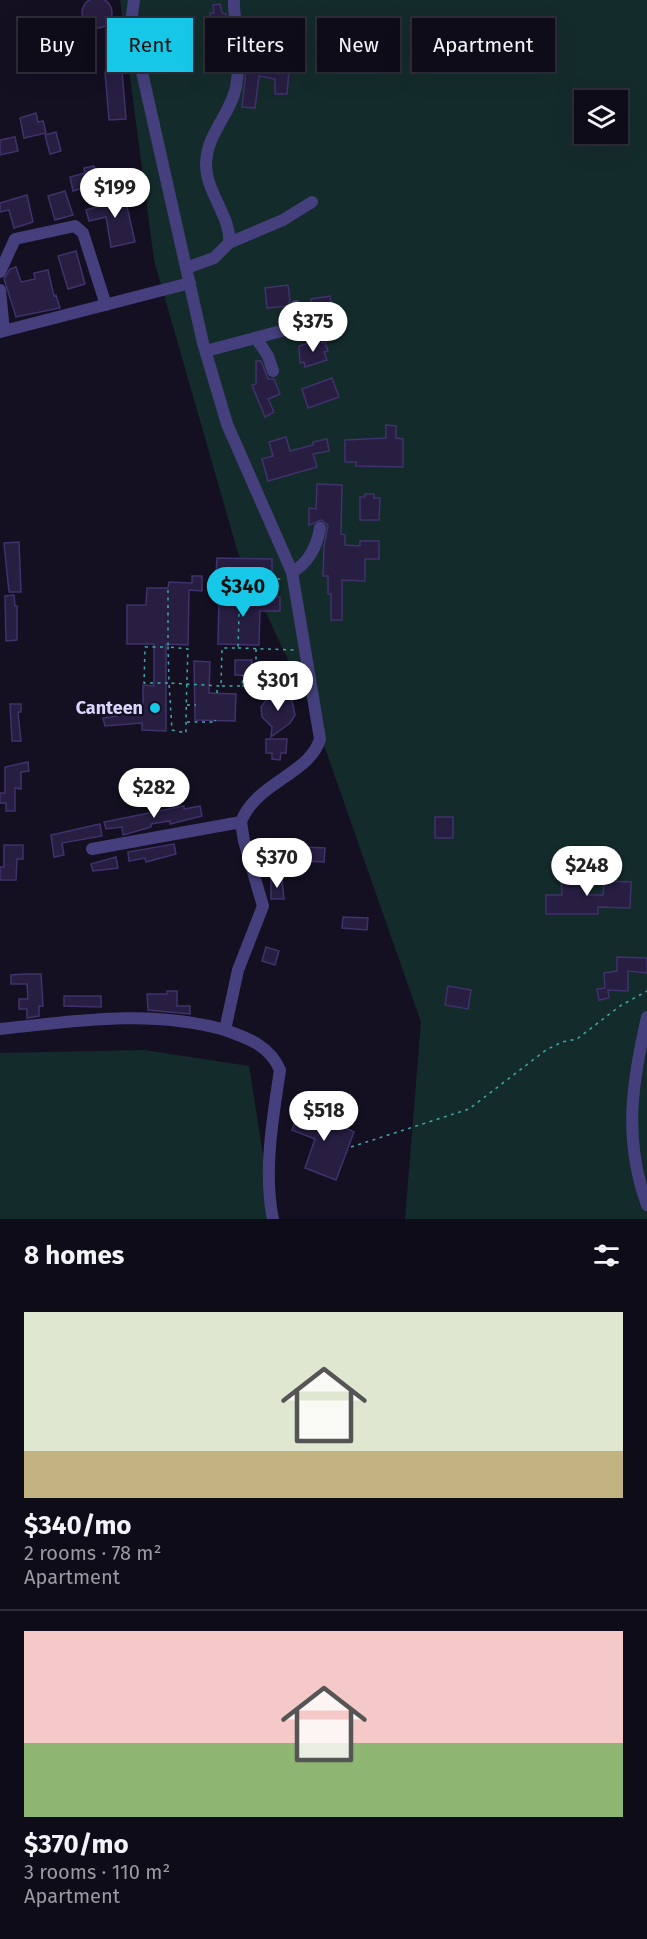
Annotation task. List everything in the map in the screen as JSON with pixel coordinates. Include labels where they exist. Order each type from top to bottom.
[{"type":"street","points":[[134,0],[131,23],[206,351],[227,424],[289,576],[320,739],[318,746],[296,769],[262,792],[241,822],[262,906],[238,970],[225,1030]]},
{"type":"street","points":[[229,243],[229,230],[214,198],[206,165],[211,136],[228,111],[235,88],[240,46],[234,22],[234,0]]},
{"type":"street","points":[[186,268],[214,258],[229,243],[283,220],[312,202]]},
{"type":"street","points":[[0,272],[15,239],[75,226],[84,233],[106,305]]},
{"type":"street","points":[[0,290],[2,331],[190,283]]},
{"type":"street","points":[[206,351],[285,330],[292,321],[296,306]]},
{"type":"street","points":[[256,338],[268,356],[273,371]]},
{"type":"street","points":[[289,576],[309,558],[320,528]]},
{"type":"street","points":[[92,849],[241,822]]},
{"type":"street","points":[[0,1029],[125,1017],[167,1018],[225,1030],[249,1039],[267,1050],[280,1070],[272,1134],[269,1201],[273,1219]]},
{"type":"street","points":[[647,1017],[633,1078],[631,1109],[640,1180],[647,1205]]},
{"type":"path","points":[[238,648],[240,579],[289,576]]},
{"type":"path","points":[[168,590],[168,647],[169,683],[172,730],[186,733],[186,705],[187,685],[188,649],[168,647],[145,647],[144,683],[169,683],[187,685],[242,686],[296,683],[302,676]]},
{"type":"path","points":[[221,686],[222,648],[298,650]]},
{"type":"path","points":[[256,649],[256,684]]},
{"type":"path","points":[[242,686],[243,675]]},
{"type":"path","points":[[217,686],[217,693]]},
{"type":"path","points":[[186,705],[196,705]]},
{"type":"path","points":[[186,722],[216,722],[215,720]]},
{"type":"path","points":[[351,1147],[469,1109],[546,1050],[562,1042],[577,1039],[620,1006],[647,991]]},
{"type":"green space","points":[[120,0],[647,0],[647,1219],[405,1219],[421,1022],[312,711],[238,553],[154,260],[129,72],[193,72],[193,18],[122,18]]},
{"type":"green space","points":[[144,1050],[249,1066],[273,1219],[0,1219],[0,1053]]},
{"type":"building","points":[[91,-1],[103,-1],[108,2],[112,13],[111,18],[107,18],[107,25],[95,28],[95,18],[83,18],[83,7],[86,2]]},
{"type":"building","points":[[220,4],[226,18],[210,18],[210,13],[214,13],[213,5]]},
{"type":"building","points":[[105,72],[122,72],[126,119],[109,120]]},
{"type":"building","points":[[246,72],[289,72],[287,94],[275,94],[275,79],[259,76],[255,108],[242,107]]},
{"type":"building","points":[[36,113],[38,122],[43,121],[46,133],[24,138],[20,118]]},
{"type":"building","points":[[56,132],[61,151],[50,154],[45,135]]},
{"type":"building","points":[[15,137],[18,151],[0,155],[0,140]]},
{"type":"building","points":[[94,166],[97,180],[83,183],[84,188],[73,191],[70,177],[85,173],[84,168]]},
{"type":"building","points":[[65,191],[73,215],[55,220],[48,196]]},
{"type":"building","points":[[124,193],[135,242],[111,247],[106,217],[89,221],[86,210],[103,205],[102,199]]},
{"type":"building","points":[[27,195],[33,222],[14,228],[9,210],[0,212],[0,203]]},
{"type":"building","points":[[76,251],[85,284],[68,289],[58,256]]},
{"type":"building","points":[[16,267],[21,282],[35,279],[34,273],[48,270],[54,296],[56,295],[60,308],[16,317],[4,279],[10,269]]},
{"type":"building","points":[[288,285],[290,300],[288,306],[267,308],[265,288]]},
{"type":"building","points":[[330,296],[332,311],[313,314],[311,299]]},
{"type":"building","points":[[321,339],[322,343],[325,342],[328,351],[324,352],[327,360],[305,367],[304,362],[300,363],[299,346]]},
{"type":"building","points":[[256,361],[261,361],[268,379],[274,379],[280,394],[268,399],[274,412],[265,417],[252,385],[256,384]]},
{"type":"building","points":[[332,378],[339,397],[308,408],[302,389]]},
{"type":"building","points":[[386,425],[396,426],[396,438],[403,439],[403,467],[356,466],[356,462],[345,462],[345,440],[386,438]]},
{"type":"building","points":[[286,437],[290,451],[327,439],[329,451],[313,454],[317,467],[268,481],[262,459],[273,456],[269,442]]},
{"type":"building","points":[[317,484],[342,485],[341,534],[345,535],[345,545],[360,546],[360,541],[379,541],[379,559],[365,559],[365,581],[342,580],[342,620],[331,620],[328,576],[323,576],[324,546],[328,525],[321,520],[309,525],[309,508],[316,509]]},
{"type":"building","points":[[365,494],[374,494],[374,498],[380,498],[379,520],[360,520],[360,497],[365,497]]},
{"type":"building","points":[[19,542],[21,592],[9,592],[4,543]]},
{"type":"building","points":[[217,558],[272,559],[272,575],[216,573]]},
{"type":"building","points":[[192,576],[202,576],[202,591],[189,590],[188,645],[166,644],[166,731],[142,730],[142,723],[105,726],[103,718],[117,716],[117,705],[143,705],[143,685],[154,686],[154,644],[127,644],[127,605],[146,605],[147,588],[168,588],[169,582],[192,583]]},
{"type":"building","points":[[14,595],[15,606],[17,606],[17,640],[6,641],[5,596]]},
{"type":"building","points":[[219,595],[280,597],[280,611],[260,611],[259,645],[218,644]]},
{"type":"building","points":[[235,660],[252,660],[251,676],[235,675]]},
{"type":"building","points":[[194,661],[210,662],[209,693],[236,694],[235,721],[195,720]]},
{"type":"building","points":[[280,693],[292,701],[295,715],[290,723],[271,737],[272,727],[262,717],[261,707],[270,695]]},
{"type":"building","points":[[10,704],[21,704],[21,712],[18,712],[21,741],[12,741]]},
{"type":"building","points":[[266,739],[287,739],[286,753],[281,753],[280,760],[272,759],[272,753],[266,753]]},
{"type":"building","points":[[28,762],[29,771],[21,772],[21,789],[15,788],[15,811],[6,811],[6,803],[0,803],[0,793],[5,793],[5,767]]},
{"type":"building","points":[[184,806],[184,809],[200,806],[202,816],[170,824],[170,821],[151,824],[151,827],[123,835],[122,827],[106,829],[104,822]]},
{"type":"building","points":[[435,817],[453,817],[453,838],[435,838]]},
{"type":"building","points":[[100,824],[102,836],[62,843],[64,855],[54,857],[51,835]]},
{"type":"building","points":[[174,844],[176,854],[146,862],[145,858],[129,861],[128,852]]},
{"type":"building","points":[[4,845],[23,845],[23,859],[17,859],[16,880],[0,880],[0,867],[4,867]]},
{"type":"building","points":[[304,847],[325,848],[324,862],[304,861]]},
{"type":"building","points":[[116,857],[118,868],[93,871],[91,864]]},
{"type":"building","points":[[561,873],[586,874],[586,895],[603,895],[604,881],[631,882],[630,908],[598,907],[598,914],[546,914],[546,895],[562,895]]},
{"type":"building","points":[[271,877],[282,879],[284,899],[271,899]]},
{"type":"building","points":[[343,917],[368,918],[367,930],[342,928]]},
{"type":"building","points":[[266,947],[279,951],[275,965],[262,961]]},
{"type":"building","points":[[617,957],[647,958],[647,973],[628,971],[628,991],[608,990],[609,998],[599,1000],[597,989],[605,988],[604,973],[617,971]]},
{"type":"building","points":[[41,974],[43,1006],[39,1006],[39,1016],[27,1018],[27,1009],[19,1009],[19,999],[28,999],[27,984],[11,984],[11,975]]},
{"type":"building","points":[[448,986],[471,990],[468,1009],[445,1005]]},
{"type":"building","points":[[167,991],[177,991],[177,1006],[190,1006],[190,1014],[148,1010],[147,994],[167,994]]},
{"type":"building","points":[[64,996],[101,996],[101,1007],[64,1006]]},
{"type":"building","points":[[311,1104],[323,1109],[320,1117],[354,1132],[336,1180],[305,1168],[315,1139],[292,1130],[298,1113],[306,1116]]},
{"type":"place","name":"Canteen","points":[[155,708]]}]
